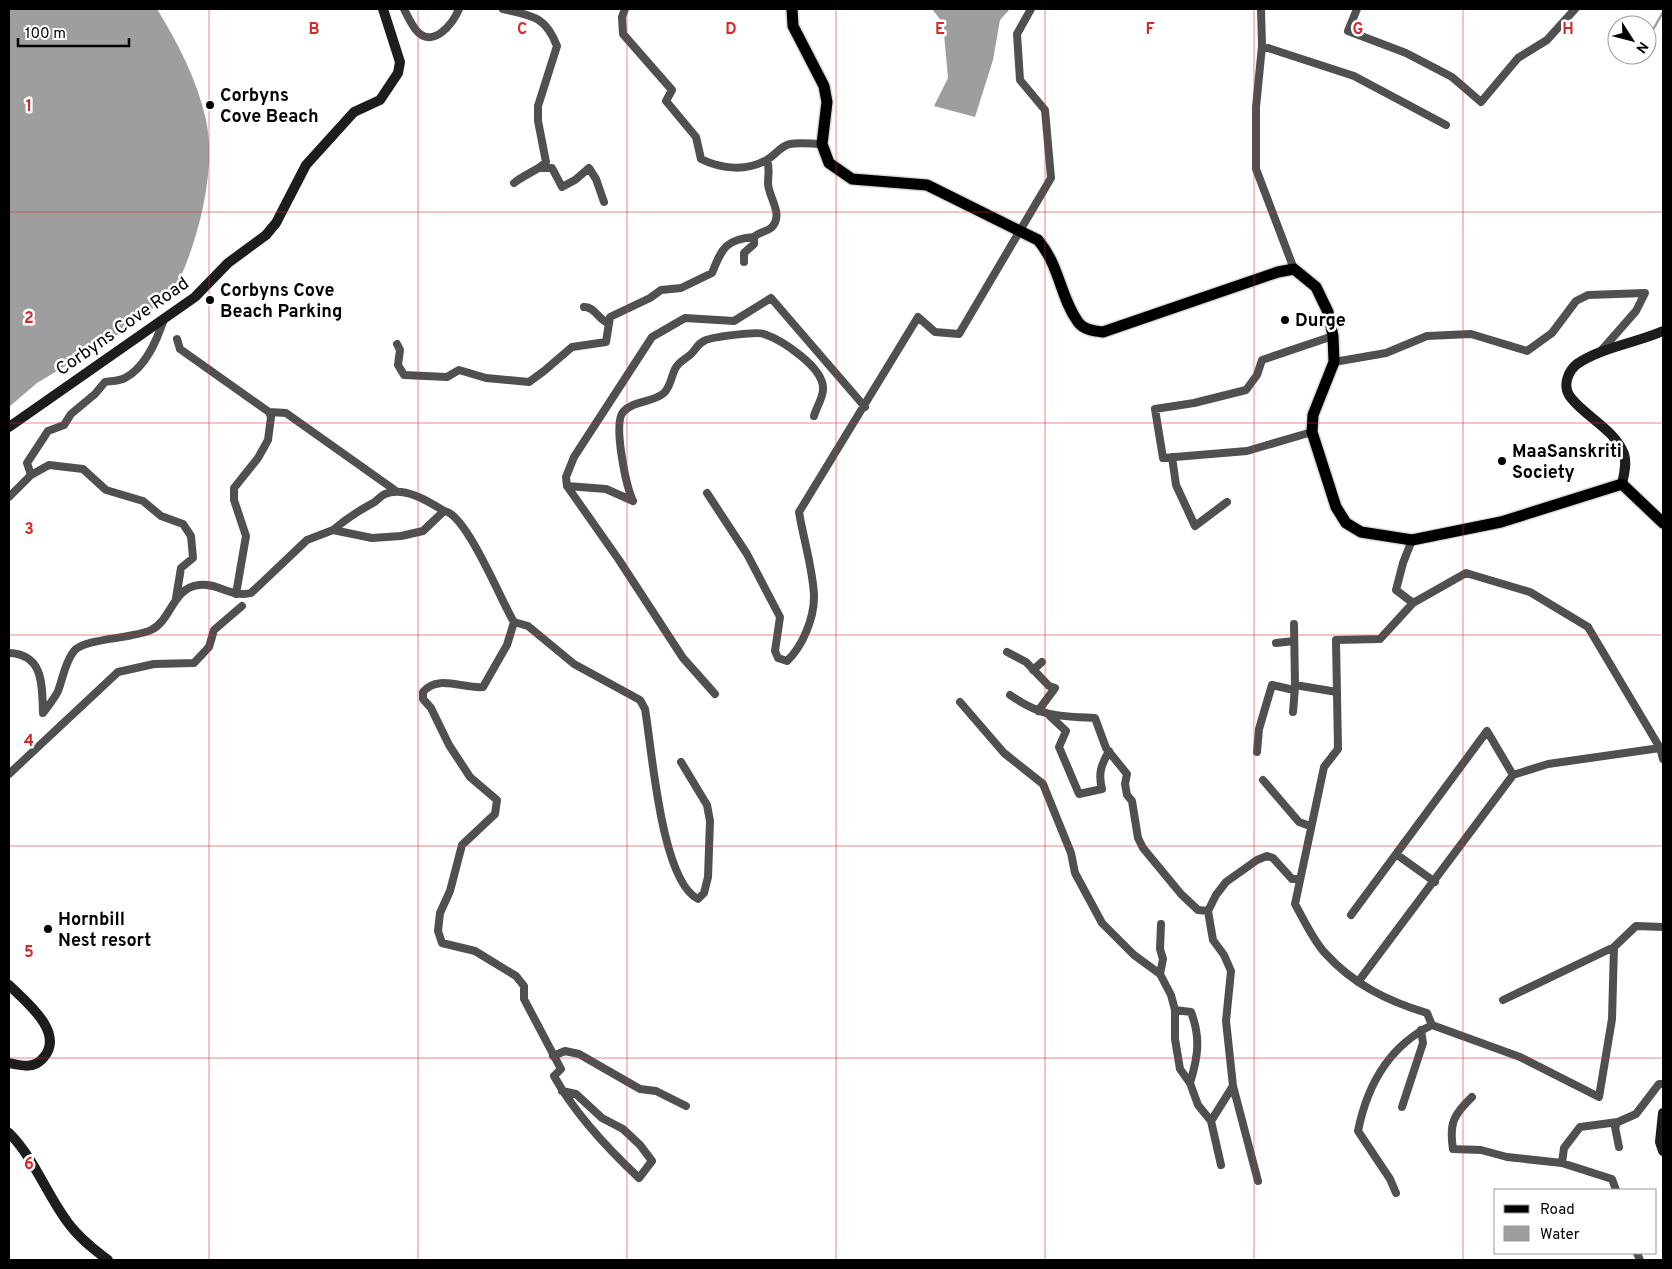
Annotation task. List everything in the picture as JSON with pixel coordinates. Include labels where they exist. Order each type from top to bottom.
[{"type":"main road","name":"Corbyns Cove Road","points":[[9,427],[195,297],[228,263],[266,235],[276,223],[306,165],[354,112],[380,100],[398,73],[400,62],[382,9]]},
{"type":"main road","points":[[792,9],[793,26],[824,86],[827,102],[822,144],[829,163],[852,179],[927,185],[1038,240],[1050,254],[1079,323],[1090,330],[1103,332],[1278,272],[1294,269],[1316,287],[1328,312],[1333,336],[1334,362],[1313,415],[1312,432],[1336,507],[1346,523],[1361,532],[1412,540],[1501,522],[1622,484]]},
{"type":"main road","points":[[1622,484],[1625,462],[1619,444],[1569,396],[1566,385],[1569,375],[1576,365],[1598,354],[1663,331]]},
{"type":"main road","points":[[1622,484],[1663,523]]},
{"type":"main road","points":[[9,985],[40,1017],[48,1030],[50,1038],[47,1055],[35,1065],[25,1066],[9,1063]]},
{"type":"main road","points":[[1663,1113],[1660,1142],[1663,1150]]},
{"type":"main road","points":[[9,1133],[27,1154],[66,1222],[82,1240],[108,1260]]},
{"type":"street","points":[[404,9],[416,30],[422,35],[430,37],[438,35],[454,23],[459,9]]},
{"type":"street","points":[[504,9],[527,13],[540,20],[554,36],[557,46],[538,106],[538,121],[546,162],[541,168]]},
{"type":"street","points":[[625,9],[622,17],[623,34],[672,90],[666,101],[696,136],[701,159],[714,165],[724,164],[737,168],[767,160],[788,144],[822,144]]},
{"type":"street","points":[[707,493],[747,554],[780,617],[776,652],[778,658],[787,661],[796,652],[808,627],[814,598],[799,512],[865,407],[918,317],[935,332],[959,334],[1050,178],[1045,110],[1020,80],[1017,34],[1031,9]]},
{"type":"street","points":[[1261,9],[1262,46],[1256,107],[1256,169],[1294,269]]},
{"type":"street","points":[[1357,9],[1348,31],[1406,53],[1452,77],[1481,102],[1518,58],[1547,40],[1575,9]]},
{"type":"street","points":[[1262,46],[1354,76],[1446,125]]},
{"type":"street","points":[[397,344],[400,350],[398,365],[404,375],[447,377],[464,370],[486,378],[514,379],[524,382],[544,371],[572,347],[606,342],[610,317],[650,298],[661,290],[680,288],[712,273],[725,246],[735,240],[754,237],[771,228],[776,220],[776,210],[768,184],[769,168],[767,160]]},
{"type":"street","points":[[514,183],[526,173],[541,168],[552,168],[562,187],[575,180],[589,168],[596,179],[604,202]]},
{"type":"street","points":[[744,262],[744,253],[754,244],[754,237]]},
{"type":"street","points":[[1334,362],[1386,353],[1427,336],[1470,334],[1527,351],[1552,333],[1576,301],[1588,295],[1645,293],[1636,311],[1598,354]]},
{"type":"street","points":[[715,694],[683,658],[625,568],[567,486],[566,477],[574,457],[652,337],[685,318],[734,321],[771,298],[865,407]]},
{"type":"street","points":[[584,307],[593,309],[602,320],[608,323]]},
{"type":"street","points":[[31,475],[27,463],[48,431],[64,425],[71,414],[95,394],[105,382],[124,379],[143,363],[157,338],[165,317]]},
{"type":"street","points":[[567,486],[606,489],[633,501],[627,483],[620,435],[619,422],[622,413],[631,406],[655,398],[664,392],[671,384],[680,361],[692,354],[697,346],[705,340],[762,333],[808,361],[819,375],[824,388],[814,416]]},
{"type":"street","points":[[1312,432],[1247,451],[1163,458],[1155,409],[1194,403],[1246,390],[1257,375],[1262,360],[1333,336]]},
{"type":"street","points":[[177,339],[180,349],[269,412],[286,413],[396,491],[426,500],[456,516],[480,554],[514,622],[507,646],[483,687],[439,684],[427,687],[423,692],[423,699],[431,708],[448,745],[470,777],[497,800],[495,814],[462,845],[450,891],[440,913],[438,931],[442,943],[475,951],[516,976],[524,986],[524,998],[561,1069],[554,1076],[562,1091],[611,1150],[640,1178],[652,1162],[640,1145],[623,1129],[602,1118],[576,1094],[562,1091]]},
{"type":"street","points":[[236,594],[246,536],[234,500],[234,488],[258,458],[268,440],[271,417],[269,412]]},
{"type":"street","points":[[1172,457],[1176,485],[1195,526],[1227,502]]},
{"type":"street","points":[[9,497],[31,475],[49,465],[83,469],[106,490],[143,501],[161,516],[183,524],[191,536],[193,558],[181,568],[176,598]]},
{"type":"street","points":[[9,653],[20,653],[33,662],[40,675],[43,713],[58,692],[74,652],[81,645],[126,637],[158,626],[176,598],[187,587],[201,584],[236,594],[251,593],[307,540],[334,530],[360,509],[374,502],[383,494],[396,491]]},
{"type":"street","points":[[334,530],[372,538],[401,536],[423,531],[444,511]]},
{"type":"street","points":[[1412,540],[1403,562],[1396,590],[1413,603]]},
{"type":"street","points":[[1614,947],[1612,1019],[1599,1097],[1520,1057],[1432,1025],[1426,1014],[1391,1002],[1358,982],[1324,952],[1295,904],[1298,879],[1324,767],[1338,749],[1336,640],[1380,639],[1413,603],[1466,573],[1530,592],[1588,627],[1660,748],[1663,759]]},
{"type":"street","points":[[9,774],[118,672],[154,664],[194,663],[209,647],[214,630],[242,606]]},
{"type":"street","points":[[514,622],[528,626],[574,664],[640,700],[645,709],[666,840],[680,882],[690,895],[698,899],[704,893],[708,876],[710,821],[707,805],[681,762]]},
{"type":"street","points":[[1294,624],[1294,712]]},
{"type":"street","points":[[1276,643],[1294,641]]},
{"type":"street","points":[[1007,652],[1026,662],[1055,688],[1038,711]]},
{"type":"street","points":[[1033,670],[1042,662]]},
{"type":"street","points":[[1257,752],[1259,729],[1272,685],[1337,692]]},
{"type":"street","points":[[1010,695],[1050,716],[1094,718],[1109,751],[1127,774],[1125,784],[1127,795],[1132,801],[1138,838],[1181,894],[1198,910],[1208,912]]},
{"type":"street","points":[[960,702],[1004,753],[1043,784],[1070,853],[1075,873],[1102,922],[1134,955],[1160,974],[1171,995],[1175,1010],[1175,1040],[1180,1069],[1190,1083],[1198,1105],[1211,1120],[1221,1165]]},
{"type":"street","points":[[1050,716],[1066,731],[1059,746],[1079,794],[1102,789],[1099,778],[1101,765],[1109,751]]},
{"type":"street","points":[[1351,915],[1487,731],[1513,775]]},
{"type":"street","points":[[1358,982],[1435,882],[1513,775],[1548,764],[1660,748]]},
{"type":"street","points":[[1263,780],[1299,822],[1310,826]]},
{"type":"street","points":[[1396,854],[1435,882]]},
{"type":"street","points":[[1258,1181],[1233,1086],[1226,1021],[1231,971],[1224,954],[1213,940],[1208,912],[1216,895],[1226,882],[1257,860],[1267,856],[1273,858],[1292,879],[1298,879]]},
{"type":"street","points":[[1160,974],[1163,959],[1160,949],[1161,924]]},
{"type":"street","points":[[1503,1000],[1614,947],[1636,926],[1663,927]]},
{"type":"street","points":[[1175,1010],[1190,1012],[1194,1022],[1198,1054],[1190,1083]]},
{"type":"street","points":[[1396,1193],[1390,1179],[1358,1131],[1362,1110],[1374,1079],[1393,1054],[1421,1030],[1432,1025]]},
{"type":"street","points":[[1402,1106],[1423,1044],[1421,1030]]},
{"type":"street","points":[[553,1056],[565,1051],[579,1054],[640,1089],[656,1091],[686,1106]]},
{"type":"street","points":[[1562,1163],[1564,1148],[1580,1127],[1618,1122],[1636,1114],[1658,1084],[1663,1084]]},
{"type":"street","points":[[1211,1120],[1233,1086]]},
{"type":"street","points":[[1472,1097],[1454,1119],[1450,1130],[1453,1149],[1481,1150],[1507,1157],[1562,1163],[1612,1178],[1616,1189]]},
{"type":"street","points":[[1618,1122],[1615,1127],[1619,1147]]},
{"type":"water","points":[[9,9],[157,9],[179,49],[198,91],[206,120],[209,140],[209,161],[203,205],[192,249],[176,287],[170,295],[125,330],[37,383],[9,407]]},
{"type":"water","points":[[932,9],[1010,9],[1000,20],[993,60],[975,117],[934,106],[948,78],[943,23]]},
{"type":"waterway","points":[[1657,23],[1663,12]]},
{"type":"place","name":"Corbyns Cove Beach","points":[[210,105]]},
{"type":"place","name":"Corbyns Cove Beach Parking","points":[[210,300]]},
{"type":"place","name":"Durge","points":[[1285,320]]},
{"type":"place","name":"MaaSanskriti Society","points":[[1502,461]]},
{"type":"place","name":"Hornbill Nest resort","points":[[48,929]]}]
